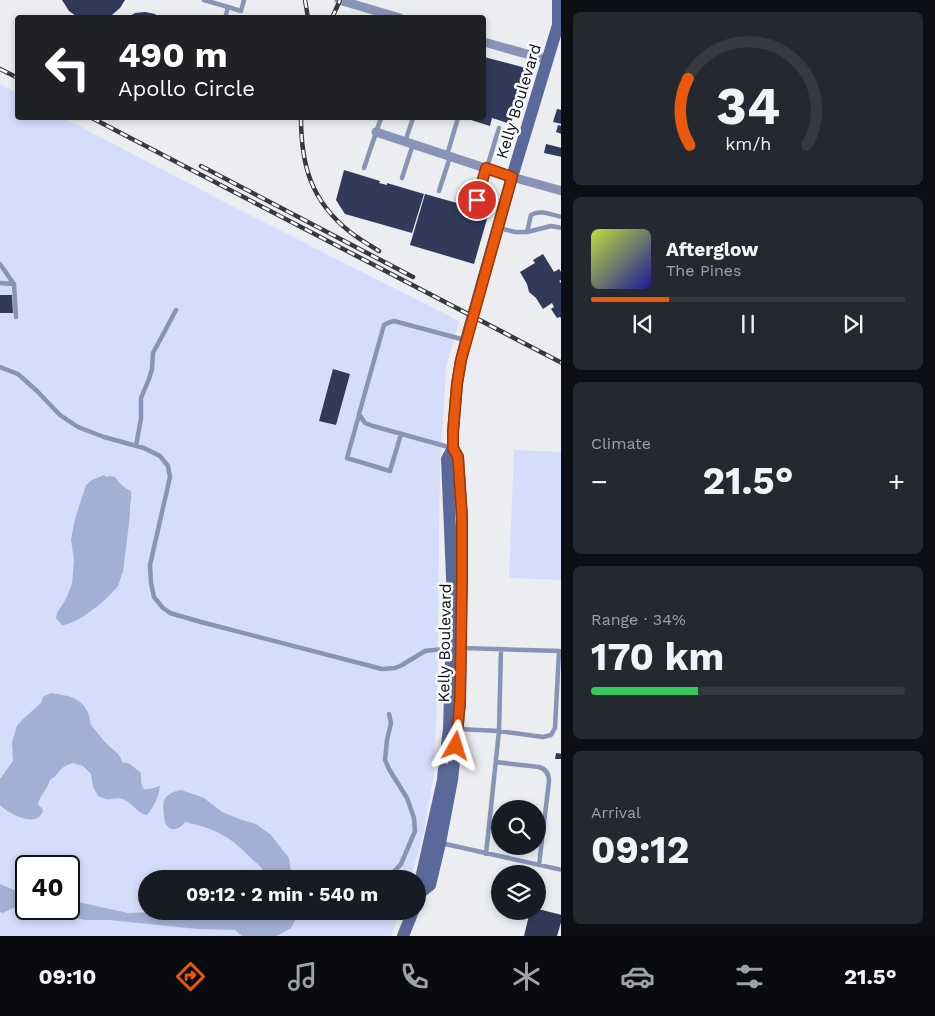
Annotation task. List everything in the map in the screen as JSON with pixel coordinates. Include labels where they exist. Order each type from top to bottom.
[{"type":"street","points":[[339,0],[390,15]]},
{"type":"street","name":"Kelly Boulevard","points":[[423,870],[443,780],[456,648],[462,518],[458,457],[453,448],[457,384],[466,340],[512,177],[560,24],[558,0]]},
{"type":"street","points":[[486,43],[548,60]]},
{"type":"street","points":[[376,132],[512,177],[561,191]]},
{"type":"street","name":"Kelly Boulevard","points":[[426,890],[430,885],[440,843],[452,780],[460,702],[456,648]]},
{"type":"street","points":[[403,936],[409,920]]},
{"type":"lane","points":[[204,0],[241,10],[244,0]]},
{"type":"lane","points":[[226,15],[228,7]]},
{"type":"lane","points":[[364,168],[380,120]]},
{"type":"lane","points":[[402,178],[412,120]]},
{"type":"lane","points":[[439,191],[457,120]]},
{"type":"lane","points":[[477,200],[499,128]]},
{"type":"lane","points":[[527,232],[531,214],[534,212],[561,217]]},
{"type":"lane","points":[[498,227],[515,232],[527,232],[551,226],[561,228]]},
{"type":"lane","points":[[0,264],[14,284],[16,317]]},
{"type":"lane","points":[[0,282],[14,284]]},
{"type":"lane","points":[[136,446],[141,418],[141,398],[152,370],[153,353],[176,310]]},
{"type":"lane","points":[[401,434],[390,470],[346,458],[384,325],[394,321],[466,340]]},
{"type":"lane","points":[[0,367],[18,374],[60,415],[78,427],[104,437],[144,448],[160,456],[168,466],[170,477],[150,565],[150,574],[154,597],[162,608],[170,613],[382,669],[395,668],[425,651],[456,648],[560,651],[555,728],[551,735],[542,737],[499,731],[458,729]]},
{"type":"lane","points":[[359,414],[365,423],[453,448]]},
{"type":"lane","points":[[486,854],[499,731],[500,649]]},
{"type":"lane","points":[[389,714],[390,723],[386,740],[385,760],[406,798],[414,818],[414,831],[402,864],[396,870]]},
{"type":"lane","points":[[440,843],[539,865],[549,777],[544,769],[539,767],[496,762]]},
{"type":"lane","points":[[546,867],[561,870]]},
{"type":"shaded area","points":[[0,84],[15,92],[15,120],[68,120],[459,321],[446,367],[440,467],[437,702],[434,774],[422,841],[413,870],[138,870],[138,920],[397,920],[391,936],[0,936]]},
{"type":"shaded area","points":[[514,450],[561,452],[561,580],[509,578]]},
{"type":"shaded area","points":[[104,475],[106,477],[115,477],[131,491],[123,572],[118,586],[100,604],[76,621],[62,625],[56,618],[72,584],[74,560],[71,540],[75,519],[86,485]]},
{"type":"shaded area","points":[[51,693],[71,697],[81,703],[88,714],[92,726],[118,754],[122,762],[130,764],[141,773],[144,789],[160,786],[156,801],[147,815],[123,799],[106,799],[98,796],[93,787],[91,774],[83,766],[73,763],[64,766],[50,780],[38,805],[43,811],[35,819],[16,816],[0,805],[0,779],[13,761],[12,742],[17,726],[41,703],[43,697]]},
{"type":"shaded area","points":[[181,790],[204,798],[222,812],[256,824],[271,835],[289,858],[291,870],[262,870],[230,839],[214,831],[185,822],[176,829],[168,827],[165,821],[163,806],[165,798],[171,793]]},
{"type":"shaded area","points":[[0,884],[15,891],[15,908],[3,913],[0,912]]},
{"type":"shaded area","points":[[80,902],[128,913],[138,913],[138,920],[295,920],[291,928],[277,936],[242,936],[235,930],[198,929],[109,920],[80,919]]},
{"type":"building","points":[[62,0],[125,0],[112,15],[75,15],[69,11]]},
{"type":"building","points":[[145,12],[156,15],[132,15]]},
{"type":"building","points":[[486,58],[526,68],[511,124],[492,118],[490,126],[471,120],[486,120]]},
{"type":"building","points":[[557,109],[561,110],[561,124],[553,122]]},
{"type":"building","points":[[558,125],[561,126],[561,134],[556,132]]},
{"type":"building","points":[[546,144],[561,148],[561,157],[544,153]]},
{"type":"building","points":[[344,170],[380,181],[379,183],[387,185],[387,183],[424,194],[412,233],[345,214],[336,200]]},
{"type":"building","points":[[425,194],[489,212],[474,264],[410,245]]},
{"type":"building","points":[[543,254],[554,272],[559,269],[561,272],[561,280],[559,281],[561,283],[561,318],[557,318],[551,309],[554,307],[552,303],[543,309],[536,298],[529,292],[520,272],[535,263],[533,260]]},
{"type":"building","points":[[0,295],[12,295],[13,313],[0,313]]},
{"type":"building","points":[[333,369],[350,374],[336,425],[319,421]]},
{"type":"building","points":[[556,753],[561,754],[561,759],[555,759]]},
{"type":"building","points":[[546,911],[561,915],[557,936],[524,936],[528,920],[546,920]]},
{"type":"railway","points":[[305,0],[308,15]]},
{"type":"railway","points":[[333,15],[340,0]]},
{"type":"railway","points":[[0,69],[15,76]]},
{"type":"railway","points":[[96,120],[561,362]]},
{"type":"railway","points":[[301,120],[306,167],[317,195],[326,208],[353,235],[379,251]]},
{"type":"railway","points":[[201,166],[413,277]]},
{"type":"route","points":[[456,746],[460,702],[462,583],[462,518],[458,457],[453,448],[457,384],[468,333],[512,177],[486,168],[477,200]]}]
